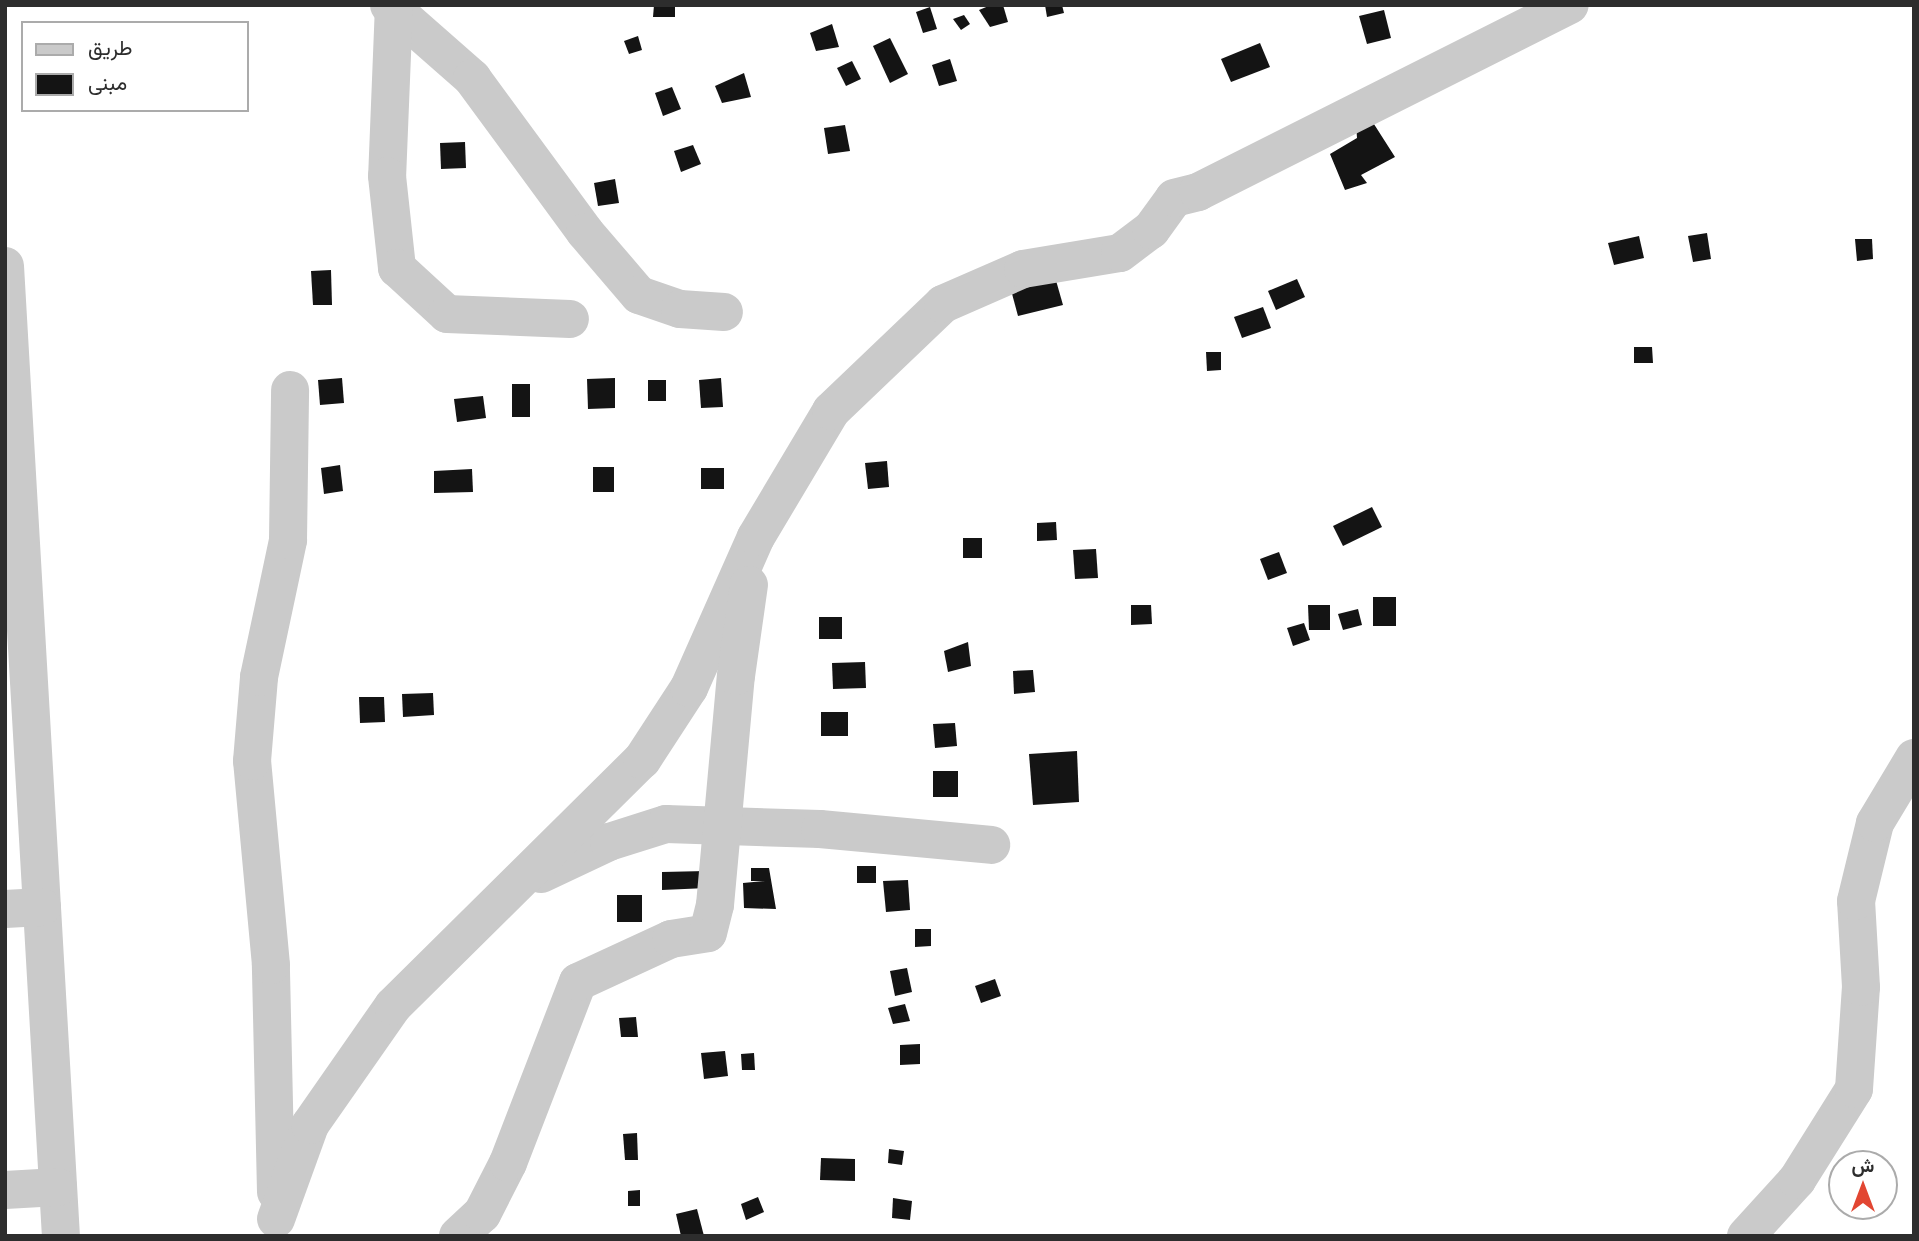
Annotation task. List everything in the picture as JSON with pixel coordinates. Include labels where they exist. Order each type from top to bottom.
[{"type":"street","points":[[274,1227],[310,1125],[393,1006],[642,760],[689,688],[756,537],[831,411],[943,304],[1023,269],[1120,253],[1151,230],[1174,198],[1221,180],[1570,5]]},
{"type":"street","points":[[392,6],[472,78],[585,232],[639,295],[680,309],[724,313]]},
{"type":"street","points":[[392,6],[387,176],[397,268],[447,314],[570,318]]},
{"type":"street","points":[[5,266],[24,908],[58,1187],[61,1236]]},
{"type":"street","points":[[274,1227],[271,965],[252,761],[259,677],[288,540],[290,390]]},
{"type":"street","points":[[458,1236],[482,1214],[508,1163],[578,982],[671,939],[708,933],[724,823],[736,676],[756,537]]},
{"type":"street","points":[[1746,1236],[1797,1180],[1854,1088],[1861,987],[1856,901],[1875,823],[1914,758]]},
{"type":"street","points":[[513,887],[609,842],[666,824],[724,823],[991,845]]},
{"type":"street","points":[[5,1190],[58,1187]]},
{"type":"building","points":[[654,5],[675,5],[675,17],[653,17]]},
{"type":"building","points":[[991,5],[1003,5],[1008,22],[990,27],[979,10]]},
{"type":"building","points":[[1045,5],[1062,5],[1064,13],[1047,17]]},
{"type":"building","points":[[930,7],[937,29],[923,33],[916,12]]},
{"type":"building","points":[[1384,10],[1391,38],[1367,44],[1359,16]]},
{"type":"building","points":[[964,15],[970,24],[961,30],[953,19]]},
{"type":"building","points":[[832,24],[839,47],[816,51],[810,33]]},
{"type":"building","points":[[638,36],[642,50],[629,54],[624,41]]},
{"type":"building","points":[[890,38],[908,74],[890,83],[873,46]]},
{"type":"building","points":[[1260,43],[1270,67],[1231,82],[1221,59]]},
{"type":"building","points":[[950,59],[957,81],[939,86],[932,65]]},
{"type":"building","points":[[852,61],[861,79],[846,86],[837,68]]},
{"type":"building","points":[[744,73],[751,97],[722,103],[715,86]]},
{"type":"building","points":[[672,87],[681,109],[663,116],[655,93]]},
{"type":"building","points":[[1372,121],[1395,157],[1361,175],[1367,183],[1345,190],[1330,154],[1357,138],[1356,124]]},
{"type":"building","points":[[845,125],[850,151],[828,154],[824,128]]},
{"type":"building","points":[[465,142],[466,168],[441,169],[440,143]]},
{"type":"building","points":[[693,145],[701,164],[681,172],[674,151]]},
{"type":"building","points":[[615,179],[619,203],[598,206],[594,183]]},
{"type":"building","points":[[1707,233],[1711,259],[1693,262],[1688,236]]},
{"type":"building","points":[[1639,236],[1644,258],[1614,265],[1608,243]]},
{"type":"building","points":[[1855,239],[1872,239],[1873,259],[1857,261]]},
{"type":"building","points":[[331,270],[332,305],[313,305],[311,271]]},
{"type":"building","points":[[1055,277],[1063,305],[1018,316],[1011,290]]},
{"type":"building","points":[[1297,279],[1305,297],[1276,310],[1268,291]]},
{"type":"building","points":[[1263,307],[1271,328],[1242,338],[1234,317]]},
{"type":"building","points":[[1634,347],[1652,347],[1653,363],[1634,363]]},
{"type":"building","points":[[1206,352],[1221,352],[1221,370],[1207,371]]},
{"type":"building","points":[[342,378],[344,403],[320,405],[318,380]]},
{"type":"building","points":[[615,378],[615,408],[588,409],[587,379]]},
{"type":"building","points":[[721,378],[723,407],[701,408],[699,380]]},
{"type":"building","points":[[648,380],[666,380],[666,401],[648,401]]},
{"type":"building","points":[[512,384],[530,384],[530,417],[512,417]]},
{"type":"building","points":[[483,396],[486,418],[457,422],[454,399]]},
{"type":"building","points":[[887,461],[889,487],[868,489],[865,463]]},
{"type":"building","points":[[340,465],[343,491],[324,494],[321,468]]},
{"type":"building","points":[[593,467],[614,467],[614,492],[593,492]]},
{"type":"building","points":[[701,468],[724,468],[724,489],[701,489]]},
{"type":"building","points":[[472,469],[473,492],[434,493],[434,471]]},
{"type":"building","points":[[1372,507],[1382,527],[1343,546],[1333,526]]},
{"type":"building","points":[[1056,522],[1057,540],[1037,541],[1037,523]]},
{"type":"building","points":[[963,538],[982,538],[982,558],[963,558]]},
{"type":"building","points":[[1096,549],[1098,578],[1075,579],[1073,550]]},
{"type":"building","points":[[1279,552],[1287,573],[1268,580],[1260,559]]},
{"type":"building","points":[[1373,597],[1396,597],[1396,626],[1373,626]]},
{"type":"building","points":[[1131,605],[1151,605],[1152,624],[1131,625]]},
{"type":"building","points":[[1308,605],[1330,605],[1330,630],[1309,630]]},
{"type":"building","points":[[1358,609],[1362,625],[1343,630],[1338,614]]},
{"type":"building","points":[[819,617],[842,617],[842,639],[819,639]]},
{"type":"building","points":[[1304,623],[1310,640],[1293,646],[1287,628]]},
{"type":"building","points":[[968,642],[971,666],[948,672],[944,651]]},
{"type":"building","points":[[865,662],[866,688],[833,689],[832,663]]},
{"type":"building","points":[[1033,670],[1035,692],[1014,694],[1013,671]]},
{"type":"building","points":[[433,693],[434,715],[403,717],[402,694]]},
{"type":"building","points":[[359,697],[384,697],[385,722],[360,723]]},
{"type":"building","points":[[821,712],[848,712],[848,736],[821,736]]},
{"type":"building","points":[[955,723],[957,746],[935,748],[933,724]]},
{"type":"building","points":[[1077,751],[1079,802],[1033,805],[1029,754]]},
{"type":"building","points":[[933,771],[958,771],[958,797],[933,797]]},
{"type":"building","points":[[857,866],[876,866],[876,883],[857,883]]},
{"type":"building","points":[[751,868],[769,868],[776,909],[744,908],[743,883],[765,881],[751,881]]},
{"type":"building","points":[[706,871],[707,888],[662,890],[662,872]]},
{"type":"building","points":[[908,880],[910,910],[886,912],[883,881]]},
{"type":"building","points":[[617,895],[642,895],[642,922],[617,922]]},
{"type":"building","points":[[915,929],[931,929],[931,946],[915,947]]},
{"type":"building","points":[[907,968],[912,992],[895,996],[890,971]]},
{"type":"building","points":[[995,979],[1001,996],[981,1003],[975,986]]},
{"type":"building","points":[[905,1004],[910,1021],[893,1024],[888,1008]]},
{"type":"building","points":[[636,1017],[638,1037],[621,1037],[619,1018]]},
{"type":"building","points":[[920,1044],[920,1064],[900,1065],[900,1045]]},
{"type":"building","points":[[725,1051],[728,1076],[704,1079],[701,1053]]},
{"type":"building","points":[[754,1053],[755,1070],[742,1070],[741,1054]]},
{"type":"building","points":[[637,1133],[638,1160],[625,1160],[623,1134]]},
{"type":"building","points":[[889,1149],[904,1151],[902,1165],[888,1163]]},
{"type":"building","points":[[821,1158],[855,1159],[855,1181],[820,1180]]},
{"type":"building","points":[[640,1190],[640,1206],[628,1206],[628,1191]]},
{"type":"building","points":[[758,1197],[764,1212],[746,1220],[741,1204]]},
{"type":"building","points":[[893,1198],[912,1201],[910,1220],[892,1218]]},
{"type":"building","points":[[697,1209],[704,1236],[681,1236],[676,1214]]}]
